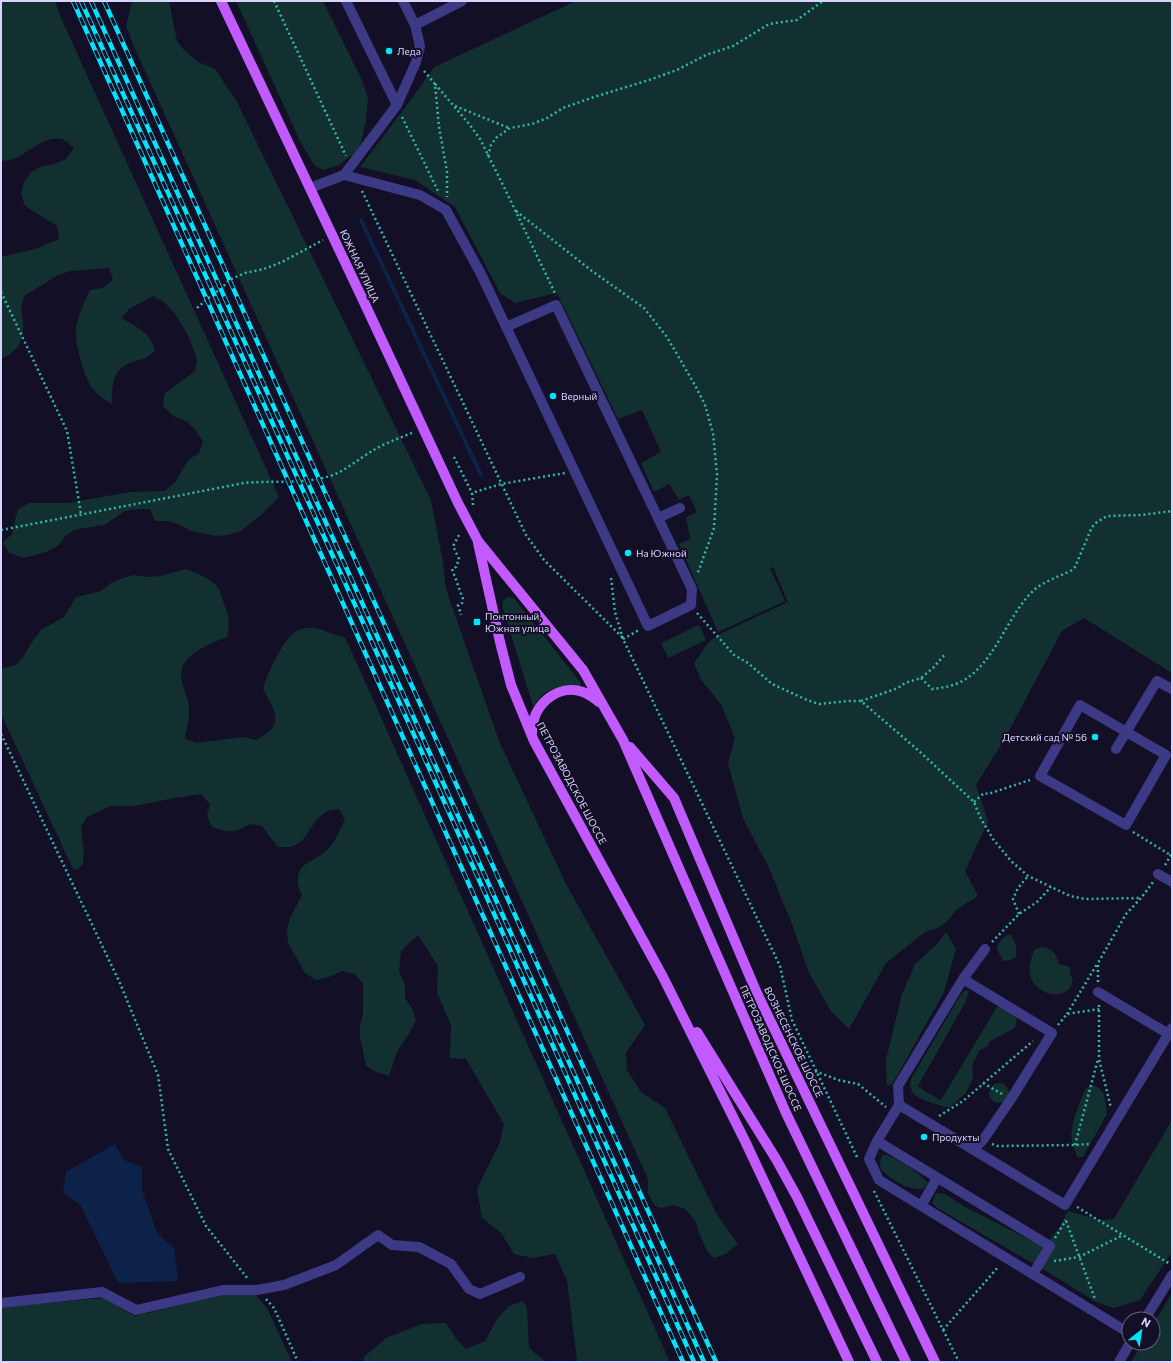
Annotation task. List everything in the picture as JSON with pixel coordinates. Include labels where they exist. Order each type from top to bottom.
[{"type":"main road","name":"ЮЖНАЯ УЛИЦА","points":[[220,1],[478,541]]},
{"type":"main road","name":"ПЕТРОЗАВОДСКОЕ ШОССЕ","points":[[478,541],[582,670],[623,740],[786,1112],[906,1362]]},
{"type":"main road","name":"ПЕТРОЗАВОДСКОЕ ШОССЕ","points":[[478,541],[511,685],[534,741],[663,977],[745,1141],[850,1362]]},
{"type":"main road","points":[[534,741],[532,727],[536,713],[547,699],[556,694],[574,690],[584,692],[600,702],[606,710]]},
{"type":"main road","name":"ВОЗНЕСЕНСКОЕ ШОССЕ","points":[[623,740],[674,798],[756,992],[935,1362]]},
{"type":"main road","points":[[663,977],[776,1159],[794,1191],[877,1362]]},
{"type":"street","points":[[346,1],[396,105]]},
{"type":"street","points":[[310,188],[344,175],[396,105],[416,62],[420,46],[415,25],[403,1]]},
{"type":"street","points":[[415,25],[462,1]]},
{"type":"street","points":[[344,175],[420,195],[446,210],[481,274],[506,327],[575,471],[648,626],[691,605],[692,589],[556,305],[506,327]]},
{"type":"street","points":[[658,518],[680,508]]},
{"type":"street","points":[[1116,749],[1157,681],[1172,689]]},
{"type":"street","points":[[1080,706],[1166,755],[1126,825],[1040,776],[1080,706]]},
{"type":"street","points":[[1158,874],[1172,882]]},
{"type":"street","points":[[985,949],[963,979],[898,1086],[897,1109],[869,1159],[879,1180],[1121,1328]]},
{"type":"street","points":[[963,979],[1052,1033],[1011,1099],[983,1140],[973,1150]]},
{"type":"street","points":[[897,1109],[928,1123],[1066,1203],[1171,1033],[1098,992]]},
{"type":"street","points":[[878,1141],[1050,1246],[1033,1274]]},
{"type":"street","points":[[921,1206],[937,1178]]},
{"type":"street","points":[[1,1304],[102,1292],[136,1310],[223,1290],[257,1290],[284,1285],[336,1265],[378,1235],[392,1244],[419,1247],[451,1264],[469,1289],[480,1294],[520,1277]]},
{"type":"street","points":[[1150,1311],[1172,1275]]},
{"type":"street","points":[[1119,1362],[1125,1351]]},
{"type":"path","points":[[274,1],[351,166]]},
{"type":"path","points":[[488,156],[491,145],[496,138],[510,128],[532,124],[569,106],[677,70],[706,55],[733,46],[768,24],[797,20],[823,1]]},
{"type":"path","points":[[416,62],[480,139],[554,291],[556,305]]},
{"type":"path","points":[[435,84],[439,127],[447,172],[446,210]]},
{"type":"path","points":[[396,105],[430,173],[446,210]]},
{"type":"path","points":[[454,106],[510,128]]},
{"type":"path","points":[[356,179],[526,535],[544,560],[623,638]]},
{"type":"path","points":[[516,211],[644,308],[667,337],[705,405],[713,433],[717,475],[714,528],[692,589]]},
{"type":"path","points":[[197,308],[214,293],[220,290],[229,280],[245,273],[264,269],[282,262],[332,235]]},
{"type":"path","points":[[1,292],[67,431],[81,514]]},
{"type":"path","points":[[1,530],[244,482],[319,479],[334,475],[374,450],[424,429]]},
{"type":"path","points":[[454,457],[472,493],[472,506]]},
{"type":"path","points":[[472,493],[502,484],[575,471]]},
{"type":"path","points":[[921,678],[932,689],[948,686],[967,678],[986,661],[1025,600],[1034,590],[1040,585],[1072,570],[1075,567],[1092,527],[1097,522],[1107,516],[1141,515],[1172,511]]},
{"type":"path","points":[[459,535],[453,546],[459,559],[456,567],[452,569],[463,599],[458,605],[461,615]]},
{"type":"path","points":[[611,577],[615,612],[623,638],[780,966],[791,1019],[860,1162]]},
{"type":"path","points":[[691,605],[697,614],[734,655],[748,663],[772,684],[819,704],[861,701],[898,688],[905,683],[921,678],[933,668],[946,653]]},
{"type":"path","points":[[623,638],[648,626]]},
{"type":"path","points":[[861,701],[919,751],[974,802],[980,817],[994,839],[1011,861],[1028,876],[1070,896],[1085,899],[1141,898]]},
{"type":"path","points":[[1,734],[119,981],[158,1075],[168,1149],[206,1226],[257,1290],[274,1308],[298,1362]]},
{"type":"path","points":[[974,802],[984,793],[988,794],[1040,776]]},
{"type":"path","points":[[1052,1033],[1067,1014],[1126,914],[1141,898],[1172,855],[1131,830],[1126,825]]},
{"type":"path","points":[[1019,914],[1013,899],[1018,888],[1028,876]]},
{"type":"path","points":[[985,949],[1019,914],[1037,902],[1051,887]]},
{"type":"path","points":[[1098,963],[1099,1059],[1115,1122]]},
{"type":"path","points":[[1067,1014],[1099,1009]]},
{"type":"path","points":[[928,1123],[963,1101],[1034,1040]]},
{"type":"path","points":[[1075,1146],[1099,1059]]},
{"type":"path","points":[[815,1071],[838,1080],[858,1084],[897,1109]]},
{"type":"path","points":[[983,1083],[1011,1099]]},
{"type":"path","points":[[983,1140],[998,1146],[1075,1146],[1103,1142]]},
{"type":"path","points":[[874,1190],[959,1362]]},
{"type":"path","points":[[1101,1316],[1066,1221],[1066,1203],[1172,1265]]},
{"type":"path","points":[[1050,1246],[1066,1221]]},
{"type":"path","points":[[1040,1264],[1079,1257],[1124,1236]]},
{"type":"path","points":[[942,1330],[997,1268],[1003,1256]]},
{"type":"green space","points":[[1,1],[55,1],[61,18],[279,497],[262,514],[241,531],[228,535],[216,536],[191,531],[168,521],[155,521],[150,509],[138,509],[125,511],[104,525],[77,529],[66,535],[59,545],[36,555],[23,558],[9,553],[3,542],[12,534],[18,509],[29,503],[68,503],[130,492],[165,491],[175,482],[188,460],[199,453],[203,442],[195,429],[186,421],[173,416],[163,406],[165,393],[195,371],[197,359],[187,333],[173,311],[164,302],[153,296],[129,309],[122,318],[146,334],[153,344],[155,351],[145,358],[121,368],[117,373],[113,384],[112,404],[103,398],[91,386],[84,372],[77,346],[77,322],[90,290],[102,288],[113,280],[109,268],[71,271],[58,275],[24,296],[21,308],[23,334],[19,346],[10,354],[1,359],[1,257],[35,249],[59,239],[57,226],[25,206],[21,194],[24,182],[31,172],[42,166],[55,164],[66,159],[74,148],[64,140],[47,140],[15,158],[1,160]]},
{"type":"green space","points":[[132,1],[169,1],[177,41],[183,49],[198,62],[215,69],[236,100],[431,500],[443,563],[446,589],[499,741],[566,884],[645,1025],[626,1053],[627,1070],[641,1092],[665,1108],[716,1213],[738,1244],[726,1254],[714,1258],[707,1251],[695,1220],[685,1209],[674,1205],[661,1208],[655,1206],[648,1194],[648,1179],[135,49],[126,26]]},
{"type":"green space","points":[[236,1],[323,1],[362,80],[368,98],[366,119],[361,143],[355,153],[339,165],[323,170],[314,165],[300,141]]},
{"type":"green space","points":[[576,1],[1172,1],[1172,673],[1084,618],[1062,631],[1004,740],[976,785],[988,821],[965,871],[978,896],[957,909],[946,923],[925,932],[886,963],[849,1029],[831,1011],[809,973],[792,924],[769,868],[743,818],[728,763],[735,738],[721,704],[701,680],[694,663],[708,643],[718,635],[788,602],[773,567],[770,568],[785,601],[718,632],[679,544],[690,539],[686,517],[697,512],[689,495],[679,500],[669,484],[654,492],[641,463],[661,452],[642,410],[618,419],[557,293],[515,303],[500,293],[455,207],[415,180],[360,167],[434,67]]},
{"type":"green space","points":[[186,569],[204,577],[215,585],[221,593],[228,620],[227,637],[197,651],[185,662],[182,669],[181,677],[189,708],[189,720],[185,738],[196,743],[244,737],[256,740],[271,729],[274,724],[274,712],[263,689],[271,667],[278,654],[290,636],[295,632],[301,629],[315,628],[345,637],[670,1362],[573,1362],[577,1360],[567,1281],[555,1254],[533,1258],[514,1254],[501,1233],[482,1218],[477,1189],[500,1143],[504,1124],[466,1059],[450,1058],[451,1025],[437,993],[438,966],[418,935],[401,951],[399,972],[405,985],[405,998],[412,1008],[416,1020],[397,1052],[389,1076],[376,1072],[366,1066],[360,1037],[360,1025],[363,1013],[363,984],[355,974],[342,971],[329,977],[316,980],[305,973],[288,943],[287,930],[290,918],[302,895],[298,884],[300,871],[307,863],[322,855],[335,840],[345,819],[339,809],[327,811],[317,819],[302,841],[291,847],[278,847],[262,826],[250,824],[232,831],[212,827],[207,816],[210,804],[201,794],[135,806],[111,806],[87,817],[81,827],[84,850],[83,864],[77,870],[73,869],[1,714],[1,670],[16,665],[24,656],[41,630],[64,617],[76,597],[101,591],[111,583],[134,575],[146,577],[160,576]]},
{"type":"green space","points":[[507,597],[514,598],[580,682],[580,686],[566,686],[548,691],[542,695],[535,706],[533,706],[502,605],[503,601]]},
{"type":"green space","points":[[699,625],[706,640],[668,658],[661,643]]},
{"type":"green space","points":[[946,932],[956,949],[944,992],[897,1076],[892,1084],[887,1086],[886,1060],[902,994],[915,964],[936,945]]},
{"type":"green space","points":[[1010,934],[1016,945],[1016,957],[1003,961],[997,949],[1001,940]]},
{"type":"green space","points":[[1042,947],[1054,952],[1059,964],[1070,967],[1070,974],[1073,980],[1071,987],[1065,992],[1059,994],[1047,993],[1036,986],[1032,981],[1030,975],[1031,959],[1034,950]]},
{"type":"green space","points":[[965,990],[969,991],[966,1001],[918,1086],[926,1092],[941,1100],[997,1007],[1002,1006],[1017,1018],[1015,1028],[990,1041],[988,1046],[980,1050],[972,1065],[973,1078],[966,1093],[949,1108],[914,1094],[911,1086],[911,1079]]},
{"type":"green space","points":[[999,1083],[1006,1086],[1009,1093],[1006,1100],[999,1103],[992,1100],[989,1093],[992,1086]]},
{"type":"green space","points":[[1093,1085],[1099,1088],[1104,1094],[1107,1114],[1083,1157],[1077,1157],[1072,1141],[1072,1128],[1078,1107],[1086,1088]]},
{"type":"green space","points":[[1172,1120],[1172,1252],[1140,1300],[1114,1308],[1096,1302],[1041,1268],[939,1209],[932,1203],[936,1193],[945,1194],[965,1207],[1044,1247],[1059,1228],[1068,1211],[1100,1220],[1114,1219]]},
{"type":"green space","points":[[885,1154],[908,1166],[928,1183],[923,1189],[917,1189],[905,1186],[894,1180],[880,1168],[881,1157]]},
{"type":"green space","points":[[1172,1293],[1172,1362],[1131,1362],[1138,1351],[1161,1351],[1161,1312]]},
{"type":"green space","points":[[225,1294],[255,1294],[268,1310],[292,1362],[1,1362],[1,1307],[103,1298],[135,1316]]},
{"type":"green space","points":[[523,1301],[527,1308],[529,1348],[546,1362],[364,1362],[364,1357],[386,1338],[422,1324],[446,1323],[457,1340],[466,1349],[485,1341],[497,1319],[509,1306]]},
{"type":"water","points":[[115,1144],[124,1160],[142,1167],[142,1190],[157,1233],[174,1248],[178,1281],[118,1283],[81,1206],[63,1193],[66,1172]]},
{"type":"waterway","points":[[361,220],[481,475]]},
{"type":"railway","points":[[73,1],[683,1362]]},
{"type":"railway","points":[[81,1],[434,779],[694,1362]]},
{"type":"railway","points":[[91,1],[704,1362]]},
{"type":"railway","points":[[104,1],[716,1362]]},
{"type":"place","name":"Леда","points":[[389,51]]},
{"type":"place","name":"Верный","points":[[553,396]]},
{"type":"place","name":"На Южной","points":[[628,553]]},
{"type":"place","name":"Понтонный, Южная улица","points":[[477,622]]},
{"type":"place","name":"Детский сад № 56","points":[[1095,737]]},
{"type":"place","name":"Продукты","points":[[924,1137]]}]
